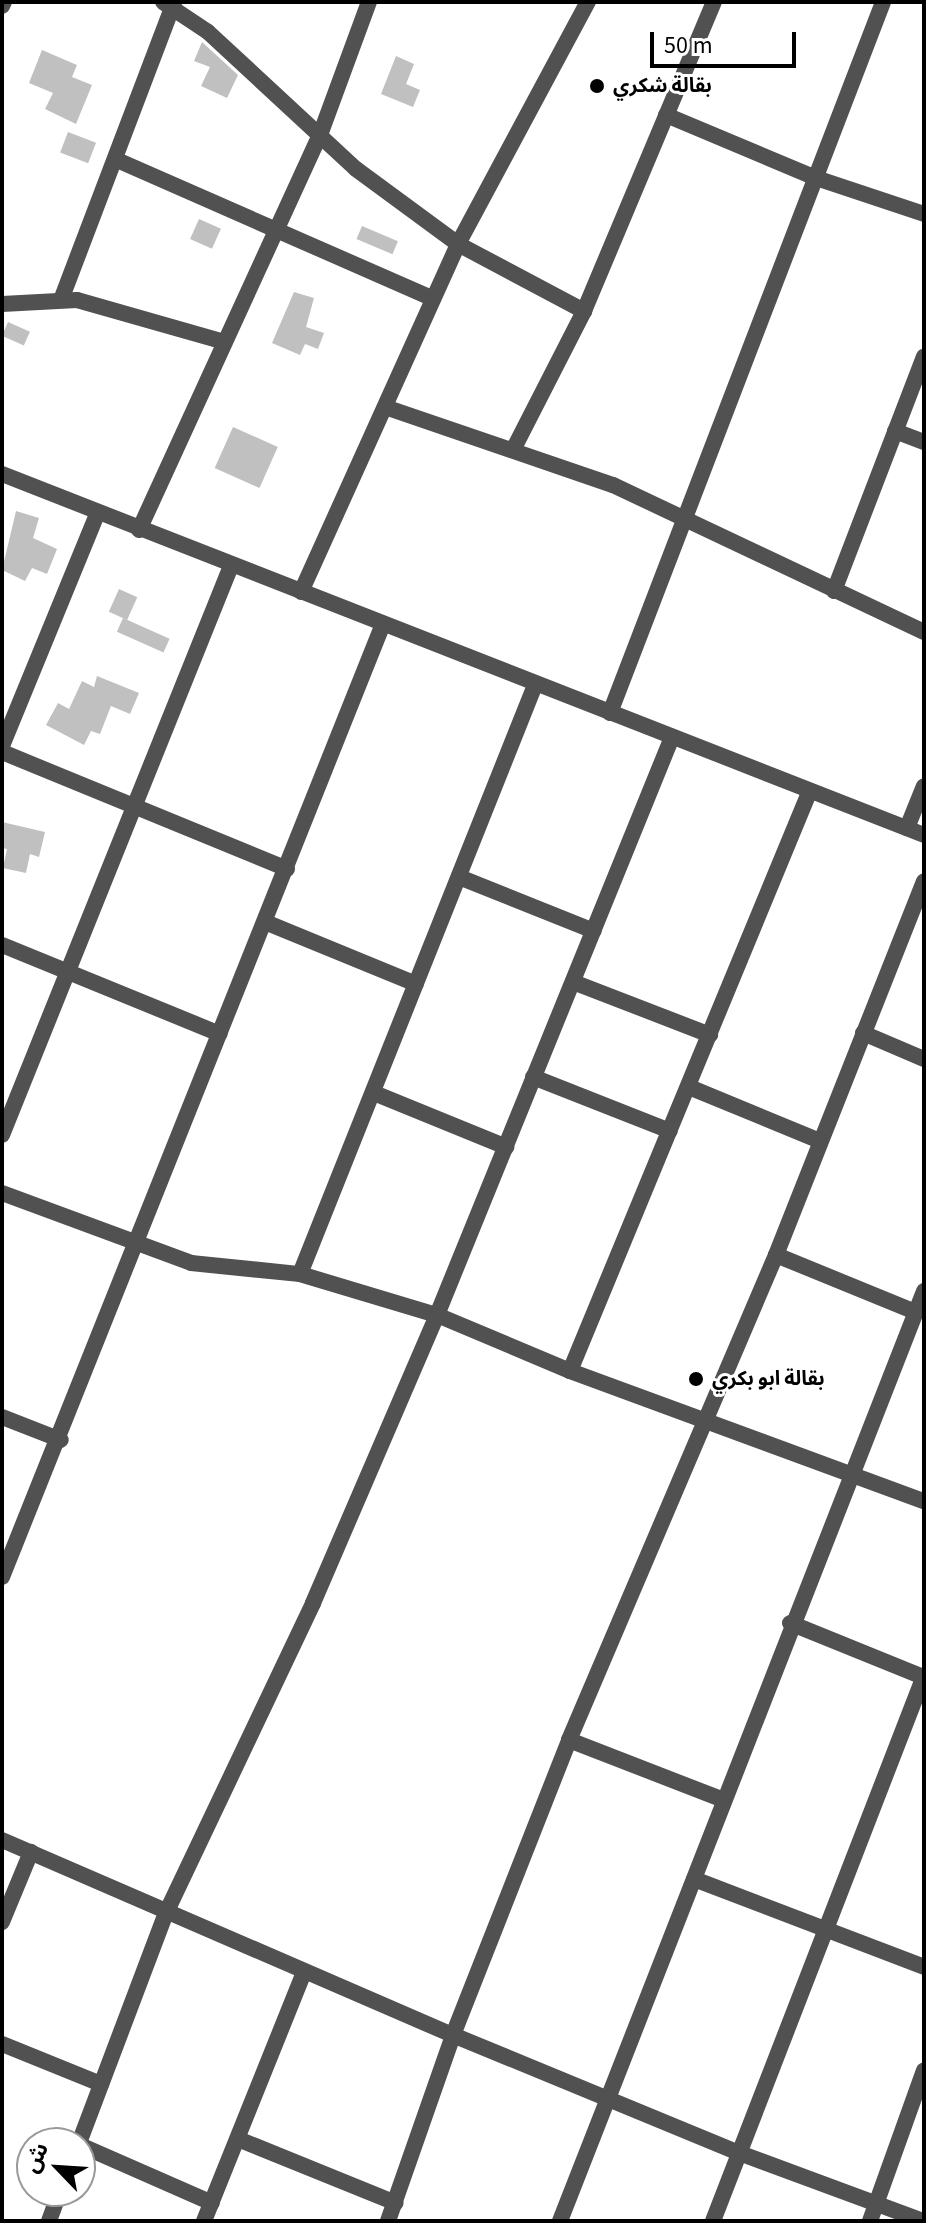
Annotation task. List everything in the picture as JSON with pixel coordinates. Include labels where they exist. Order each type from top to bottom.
[{"type":"street","points":[[139,530],[320,135],[369,2]]},
{"type":"street","points":[[301,592],[458,244],[588,2]]},
{"type":"street","points":[[514,448],[584,311],[714,2]]},
{"type":"street","points":[[610,713],[883,2]]},
{"type":"street","points":[[61,300],[117,160],[169,4],[208,32],[320,135],[458,244],[584,311]]},
{"type":"street","points":[[666,115],[816,178],[924,214]]},
{"type":"street","points":[[117,160],[274,233],[433,299]]},
{"type":"street","points":[[2,304],[61,300],[93,303],[224,342]]},
{"type":"street","points":[[834,591],[924,357]]},
{"type":"street","points":[[385,407],[514,448],[613,485],[924,632]]},
{"type":"street","points":[[895,431],[924,442]]},
{"type":"street","points":[[2,474],[809,793],[924,835]]},
{"type":"street","points":[[2,746],[97,514]]},
{"type":"street","points":[[2,1135],[64,972],[137,807],[231,566]]},
{"type":"street","points":[[2,1577],[61,1440],[135,1244],[383,624]]},
{"type":"street","points":[[300,1274],[535,685]]},
{"type":"street","points":[[85,2127],[166,1913],[313,1603],[437,1315],[672,737]]},
{"type":"street","points":[[2,752],[287,869]]},
{"type":"street","points":[[907,828],[924,786]]},
{"type":"street","points":[[570,1371],[809,793]]},
{"type":"street","points":[[459,877],[594,931]]},
{"type":"street","points":[[388,2221],[453,2035],[569,1740],[776,1255],[924,881]]},
{"type":"street","points":[[265,922],[416,984]]},
{"type":"street","points":[[2,945],[220,1034]]},
{"type":"street","points":[[573,982],[710,1035]]},
{"type":"street","points":[[863,1033],[924,1059]]},
{"type":"street","points":[[533,1077],[670,1131]]},
{"type":"street","points":[[689,1087],[820,1141]]},
{"type":"street","points":[[374,1093],[506,1147]]},
{"type":"street","points":[[2,1193],[135,1244],[214,1268],[300,1274],[437,1315],[570,1371],[924,1501]]},
{"type":"street","points":[[776,1255],[916,1312]]},
{"type":"street","points":[[560,2221],[790,1623],[924,1291]]},
{"type":"street","points":[[2,1417],[61,1440]]},
{"type":"street","points":[[713,2221],[742,2154],[924,1676],[790,1623]]},
{"type":"street","points":[[569,1740],[724,1800]]},
{"type":"street","points":[[2,1840],[453,2035],[608,2095],[742,2154],[923,2221]]},
{"type":"street","points":[[2,1922],[31,1852]]},
{"type":"street","points":[[694,1879],[824,1932],[924,1967]]},
{"type":"street","points":[[204,2221],[304,1972]]},
{"type":"street","points":[[2,2044],[101,2084]]},
{"type":"street","points":[[870,2221],[924,2070]]},
{"type":"street","points":[[238,2139],[396,2203]]},
{"type":"street","points":[[96,2152],[212,2203]]},
{"type":"building","points":[[202,42],[238,75],[227,98],[201,86],[210,67],[194,61]]},
{"type":"building","points":[[42,50],[77,65],[72,77],[92,85],[76,124],[45,109],[53,93],[29,83]]},
{"type":"building","points":[[396,56],[414,64],[406,84],[420,90],[413,107],[381,94]]},
{"type":"building","points":[[68,132],[96,143],[88,163],[60,153]]},
{"type":"building","points":[[199,219],[221,229],[212,249],[190,239]]},
{"type":"building","points":[[362,226],[398,241],[392,254],[357,239]]},
{"type":"building","points":[[294,292],[314,298],[306,327],[324,333],[318,349],[305,344],[300,355],[272,343]]},
{"type":"building","points":[[8,322],[30,332],[24,345],[2,336]]},
{"type":"building","points":[[233,427],[278,447],[259,488],[215,468]]},
{"type":"building","points":[[16,511],[39,518],[33,538],[57,549],[47,574],[32,568],[25,581],[2,570]]},
{"type":"building","points":[[119,589],[137,597],[127,620],[109,612]]},
{"type":"building","points":[[123,618],[170,639],[163,652],[117,632]]},
{"type":"building","points":[[97,676],[139,693],[130,714],[111,706],[100,734],[91,731],[84,745],[46,725],[58,703],[69,709],[82,681],[94,687]]},
{"type":"building","points":[[2,822],[45,832],[39,857],[30,854],[26,873],[3,868],[7,849],[2,848]]},
{"type":"place","name":"بقالة شكري","points":[[597,86]]},
{"type":"place","name":"بقالة ابو بكري","points":[[696,1379]]}]
